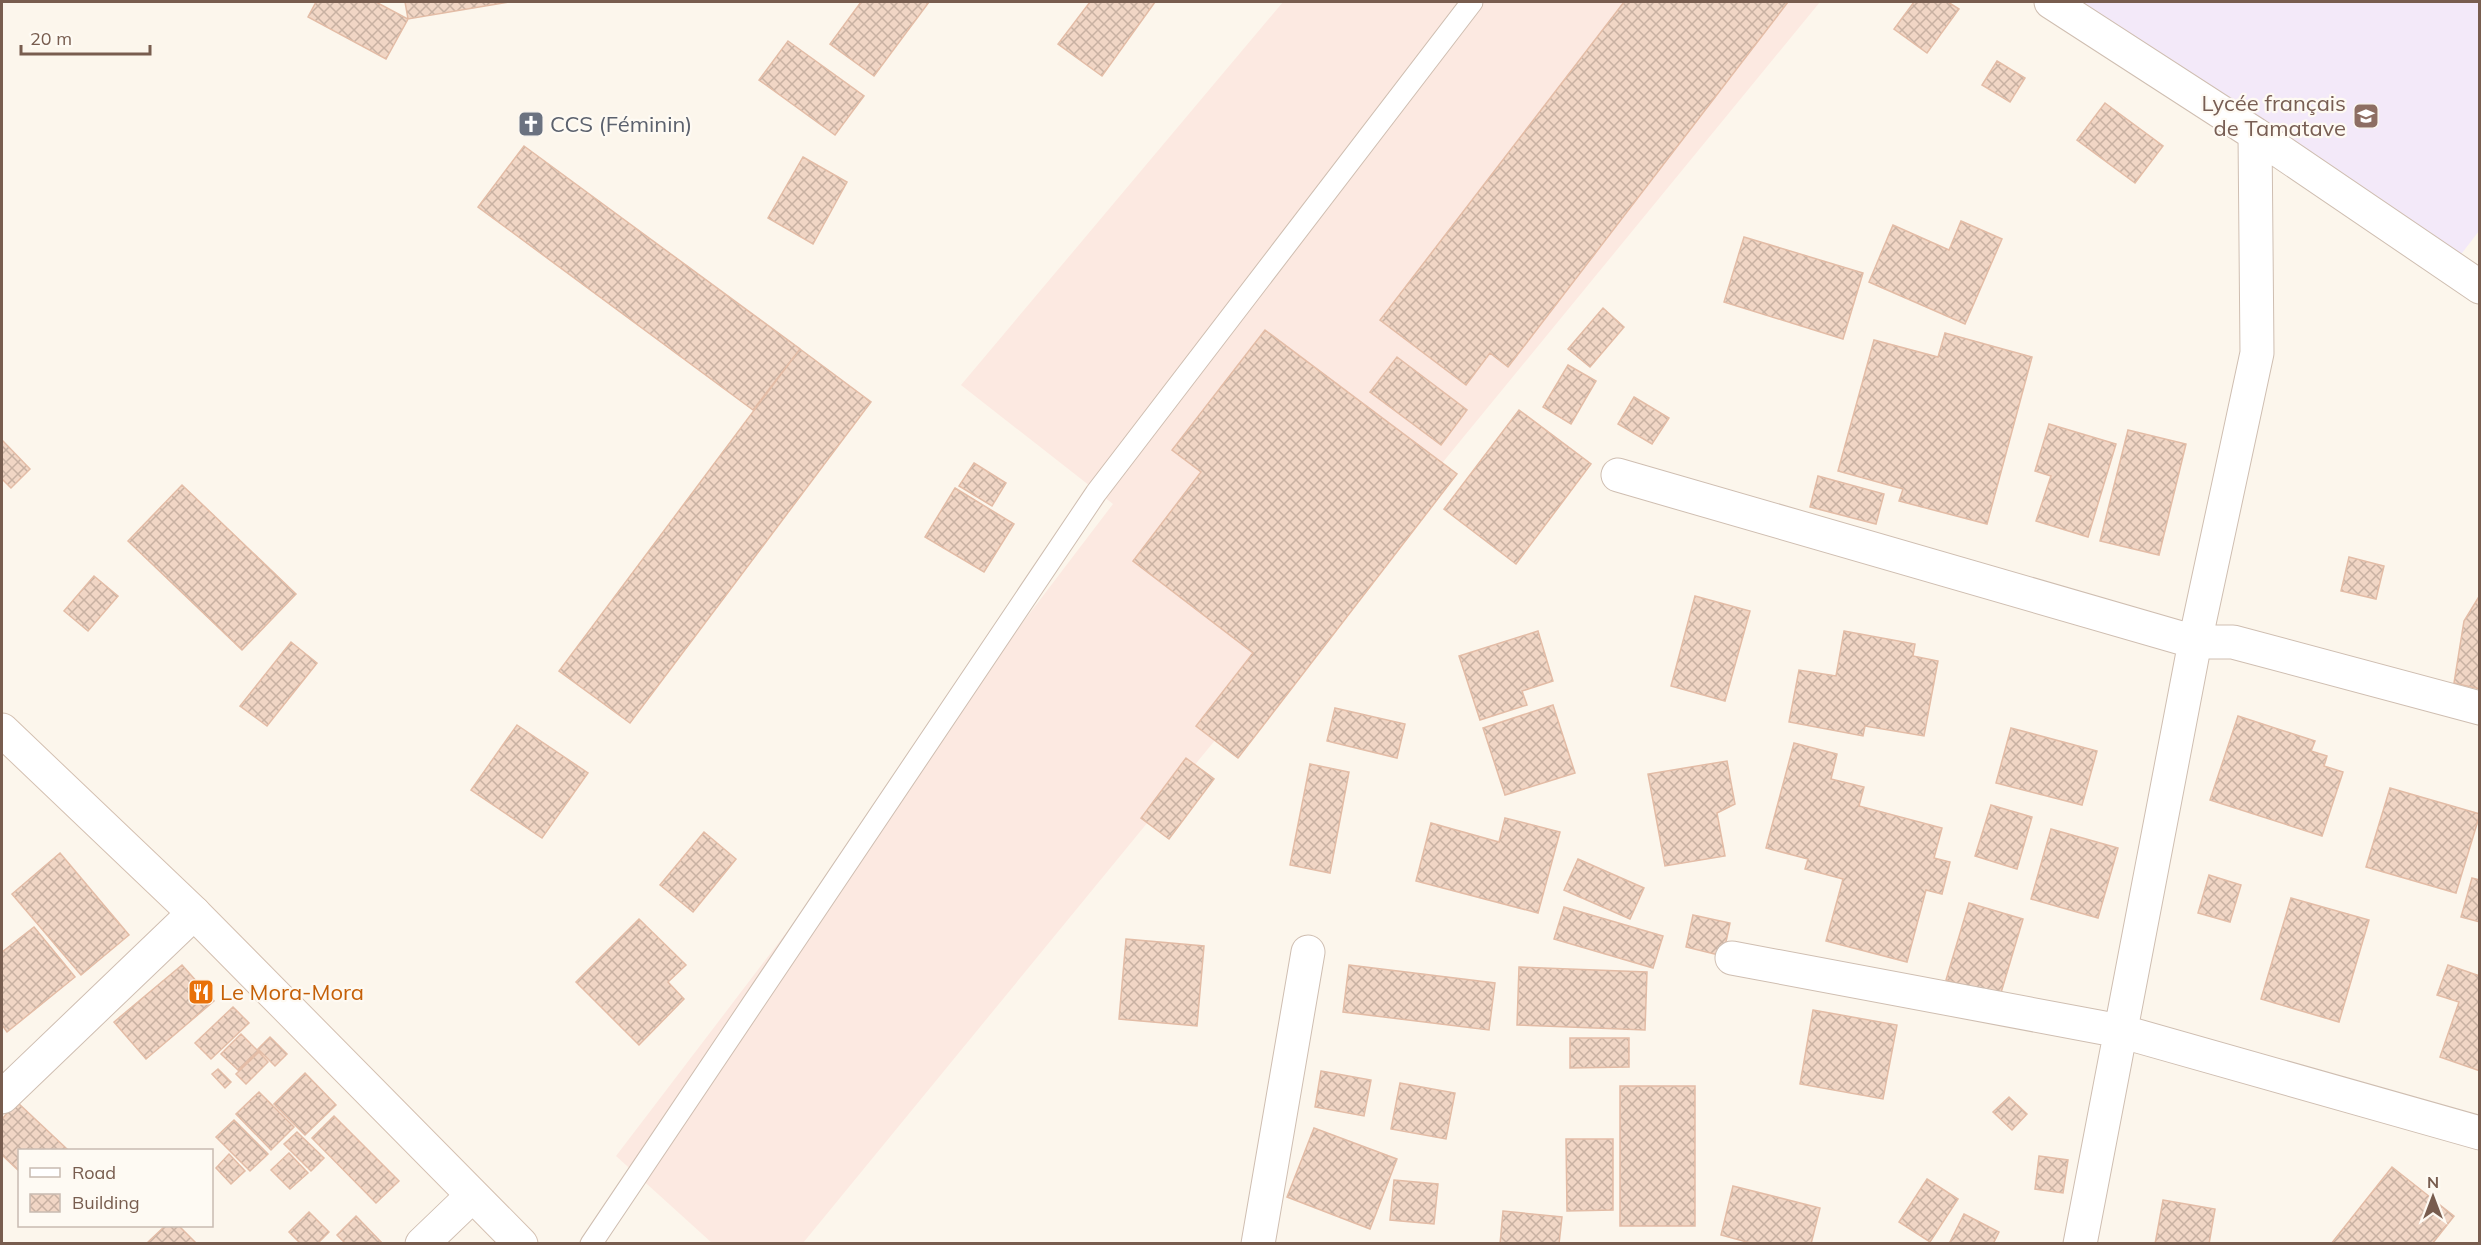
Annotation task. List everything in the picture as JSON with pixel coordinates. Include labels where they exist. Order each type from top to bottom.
[{"type":"street","points":[[2050,2],[2255,134],[2480,287]]},
{"type":"street","points":[[2080,1244],[2195,642],[2257,353],[2255,134]]},
{"type":"street","points":[[1618,475],[2195,642],[2234,642],[2480,708]]},
{"type":"street","points":[[2,730],[194,913],[521,1244]]},
{"type":"street","points":[[2,1097],[194,913]]},
{"type":"street","points":[[1258,1244],[1308,952]]},
{"type":"street","points":[[1732,958],[2120,1031],[2480,1132]]},
{"type":"street","points":[[422,1244],[472,1196]]},
{"type":"lane","points":[[591,1244],[1096,493],[1472,2]]},
{"type":"shaded area","points":[[1283,2],[1820,2],[803,1243],[712,1243],[616,1156],[1113,504],[961,385]]},
{"type":"shaded area","name":"Lycée français de Tamatave","points":[[2082,2],[2479,2],[2479,231],[2459,257]]},
{"type":"building","points":[[316,2],[376,2],[408,19],[386,59],[308,17]]},
{"type":"building","points":[[405,2],[509,2],[408,19]]},
{"type":"building","points":[[861,2],[929,2],[874,76],[830,44]]},
{"type":"building","points":[[1090,2],[1155,2],[1102,76],[1058,44]]},
{"type":"building","points":[[1624,2],[1788,2],[1508,367],[1490,353],[1466,385],[1380,320]]},
{"type":"building","points":[[1914,2],[1948,2],[1959,9],[1927,53],[1894,29]]},
{"type":"building","points":[[788,41],[864,96],[835,135],[759,80]]},
{"type":"building","points":[[1997,61],[2025,78],[2010,102],[1982,85]]},
{"type":"building","points":[[2105,103],[2163,146],[2135,183],[2077,140]]},
{"type":"building","points":[[524,146],[800,349],[753,410],[478,207]]},
{"type":"building","points":[[803,157],[847,182],[813,244],[768,218]]},
{"type":"building","points":[[1961,221],[2002,239],[1965,324],[1869,282],[1893,225],[1949,250]]},
{"type":"building","points":[[1744,237],[1863,273],[1843,339],[1724,302]]},
{"type":"building","points":[[1603,308],[1624,327],[1590,367],[1568,349]]},
{"type":"building","points":[[1265,330],[1457,474],[1238,758],[1196,726],[1253,653],[1133,561],[1201,472],[1172,450]]},
{"type":"building","points":[[1945,333],[2032,357],[1987,524],[1899,501],[1903,489],[1838,471],[1874,340],[1938,357]]},
{"type":"building","points":[[800,349],[871,402],[630,723],[559,671]]},
{"type":"building","points":[[1397,357],[1467,410],[1441,445],[1370,392]]},
{"type":"building","points":[[1568,365],[1596,381],[1571,424],[1543,407]]},
{"type":"building","points":[[1634,397],[1669,418],[1652,444],[1618,424]]},
{"type":"building","points":[[1519,410],[1591,464],[1516,564],[1444,509]]},
{"type":"building","points":[[2049,424],[2116,444],[2088,537],[2036,521],[2051,476],[2035,471]]},
{"type":"building","points":[[2128,430],[2186,444],[2159,555],[2100,541]]},
{"type":"building","points":[[2,440],[30,469],[11,488],[2,479]]},
{"type":"building","points":[[974,463],[1006,483],[992,506],[959,486]]},
{"type":"building","points":[[1818,476],[1884,494],[1876,524],[1810,507]]},
{"type":"building","points":[[182,485],[296,594],[242,650],[128,541]]},
{"type":"building","points":[[955,488],[1014,524],[984,572],[925,537]]},
{"type":"building","points":[[2349,557],[2384,566],[2376,599],[2341,591]]},
{"type":"building","points":[[94,576],[118,596],[88,631],[64,611]]},
{"type":"building","points":[[2480,595],[2480,689],[2454,683],[2464,621]]},
{"type":"building","points":[[1695,596],[1750,611],[1725,701],[1671,686]]},
{"type":"building","points":[[1538,631],[1553,681],[1522,691],[1527,705],[1480,720],[1459,656]]},
{"type":"building","points":[[1844,631],[1915,644],[1913,656],[1938,661],[1924,736],[1865,726],[1863,736],[1789,722],[1799,670],[1836,676]]},
{"type":"building","points":[[291,642],[317,663],[267,726],[240,706]]},
{"type":"building","points":[[1553,705],[1575,773],[1505,795],[1483,728]]},
{"type":"building","points":[[1335,708],[1405,724],[1397,758],[1327,741]]},
{"type":"building","points":[[2238,716],[2315,741],[2311,751],[2327,756],[2324,766],[2343,772],[2322,836],[2210,800]]},
{"type":"building","points":[[517,725],[588,773],[542,838],[471,790]]},
{"type":"building","points":[[2011,728],[2097,751],[2082,805],[1996,783]]},
{"type":"building","points":[[1794,743],[1837,754],[1831,779],[1864,787],[1859,806],[1942,828],[1934,858],[1950,862],[1942,894],[1926,890],[1907,962],[1826,941],[1843,879],[1805,869],[1808,859],[1766,848]]},
{"type":"building","points":[[1186,758],[1214,779],[1169,839],[1141,818]]},
{"type":"building","points":[[1727,761],[1735,804],[1717,813],[1725,856],[1665,866],[1648,774]]},
{"type":"building","points":[[1310,764],[1349,772],[1330,873],[1290,865]]},
{"type":"building","points":[[2390,788],[2480,814],[2456,893],[2366,867]]},
{"type":"building","points":[[1991,805],[2032,817],[2017,869],[1975,856]]},
{"type":"building","points":[[1505,818],[1560,832],[1538,913],[1416,881],[1431,823],[1499,842]]},
{"type":"building","points":[[2051,829],[2118,848],[2098,918],[2031,899]]},
{"type":"building","points":[[704,832],[736,859],[693,912],[660,885]]},
{"type":"building","points":[[60,853],[129,935],[81,975],[12,894]]},
{"type":"building","points":[[1578,859],[1644,888],[1630,919],[1564,890]]},
{"type":"building","points":[[2209,875],[2241,885],[2230,922],[2198,913]]},
{"type":"building","points":[[2472,878],[2480,880],[2480,922],[2461,917]]},
{"type":"building","points":[[2291,898],[2369,920],[2339,1022],[2261,999]]},
{"type":"building","points":[[1969,903],[2023,919],[2000,996],[1946,980]]},
{"type":"building","points":[[1564,907],[1663,936],[1653,968],[1554,939]]},
{"type":"building","points":[[1693,915],[1730,923],[1723,956],[1686,947]]},
{"type":"building","points":[[639,919],[686,965],[668,982],[684,999],[639,1045],[576,982]]},
{"type":"building","points":[[34,927],[75,977],[7,1032],[2,1025],[2,952]]},
{"type":"building","points":[[1126,939],[1204,946],[1197,1026],[1119,1019]]},
{"type":"building","points":[[182,965],[214,1001],[146,1059],[114,1022]]},
{"type":"building","points":[[1349,965],[1495,983],[1489,1030],[1343,1012]]},
{"type":"building","points":[[2448,965],[2480,976],[2480,1071],[2440,1057],[2459,1002],[2437,995]]},
{"type":"building","points":[[1519,967],[1647,972],[1645,1030],[1517,1025]]},
{"type":"building","points":[[233,1007],[249,1023],[211,1059],[195,1043]]},
{"type":"building","points":[[1813,1010],[1897,1025],[1883,1099],[1800,1084]]},
{"type":"building","points":[[241,1034],[258,1051],[238,1070],[221,1054]]},
{"type":"building","points":[[270,1037],[287,1054],[275,1066],[258,1049]]},
{"type":"building","points":[[1570,1038],[1629,1038],[1629,1067],[1570,1068]]},
{"type":"building","points":[[259,1052],[268,1062],[246,1084],[236,1074]]},
{"type":"building","points":[[218,1069],[231,1082],[225,1088],[212,1074]]},
{"type":"building","points":[[1321,1071],[1371,1080],[1364,1116],[1315,1107]]},
{"type":"building","points":[[305,1073],[336,1105],[305,1135],[274,1104]]},
{"type":"building","points":[[1400,1083],[1455,1093],[1446,1139],[1391,1129]]},
{"type":"building","points":[[1620,1086],[1695,1086],[1695,1226],[1620,1226]]},
{"type":"building","points":[[259,1092],[294,1127],[271,1150],[236,1114]]},
{"type":"building","points":[[2009,1097],[2027,1114],[2012,1130],[1993,1112]]},
{"type":"building","points":[[17,1102],[67,1149],[18,1149],[18,1170],[2,1155],[2,1119]]},
{"type":"building","points":[[334,1116],[399,1181],[376,1203],[312,1138]]},
{"type":"building","points":[[234,1120],[268,1154],[250,1171],[216,1137]]},
{"type":"building","points":[[1314,1128],[1397,1159],[1370,1229],[1287,1197]]},
{"type":"building","points":[[297,1132],[324,1158],[311,1171],[284,1144]]},
{"type":"building","points":[[1566,1139],[1613,1139],[1613,1210],[1567,1211]]},
{"type":"building","points":[[289,1153],[308,1173],[290,1189],[271,1170]]},
{"type":"building","points":[[229,1154],[245,1171],[231,1184],[216,1168]]},
{"type":"building","points":[[2039,1156],[2068,1160],[2063,1193],[2035,1189]]},
{"type":"building","points":[[2392,1167],[2454,1216],[2432,1244],[2331,1244]]},
{"type":"building","points":[[1927,1179],[1958,1199],[1930,1242],[1899,1222]]},
{"type":"building","points":[[1394,1180],[1438,1184],[1434,1224],[1390,1220]]},
{"type":"building","points":[[1733,1186],[1820,1208],[1811,1244],[1754,1244],[1721,1235]]},
{"type":"building","points":[[2163,1200],[2215,1209],[2209,1244],[2155,1244]]},
{"type":"building","points":[[1503,1211],[1562,1217],[1559,1244],[1500,1244]]},
{"type":"building","points":[[309,1212],[329,1232],[317,1244],[301,1244],[289,1232]]},
{"type":"building","points":[[1964,1214],[1999,1232],[1993,1244],[1949,1244]]},
{"type":"building","points":[[356,1216],[383,1244],[346,1244],[337,1235]]},
{"type":"building","points":[[164,1227],[180,1227],[197,1244],[146,1244]]},
{"type":"place","name":"Lycée français de Tamatave","points":[[2366,116]]},
{"type":"place","name":"CCS (Féminin)","points":[[531,124]]},
{"type":"place","name":"Le Mora-Mora","points":[[201,992]]}]
